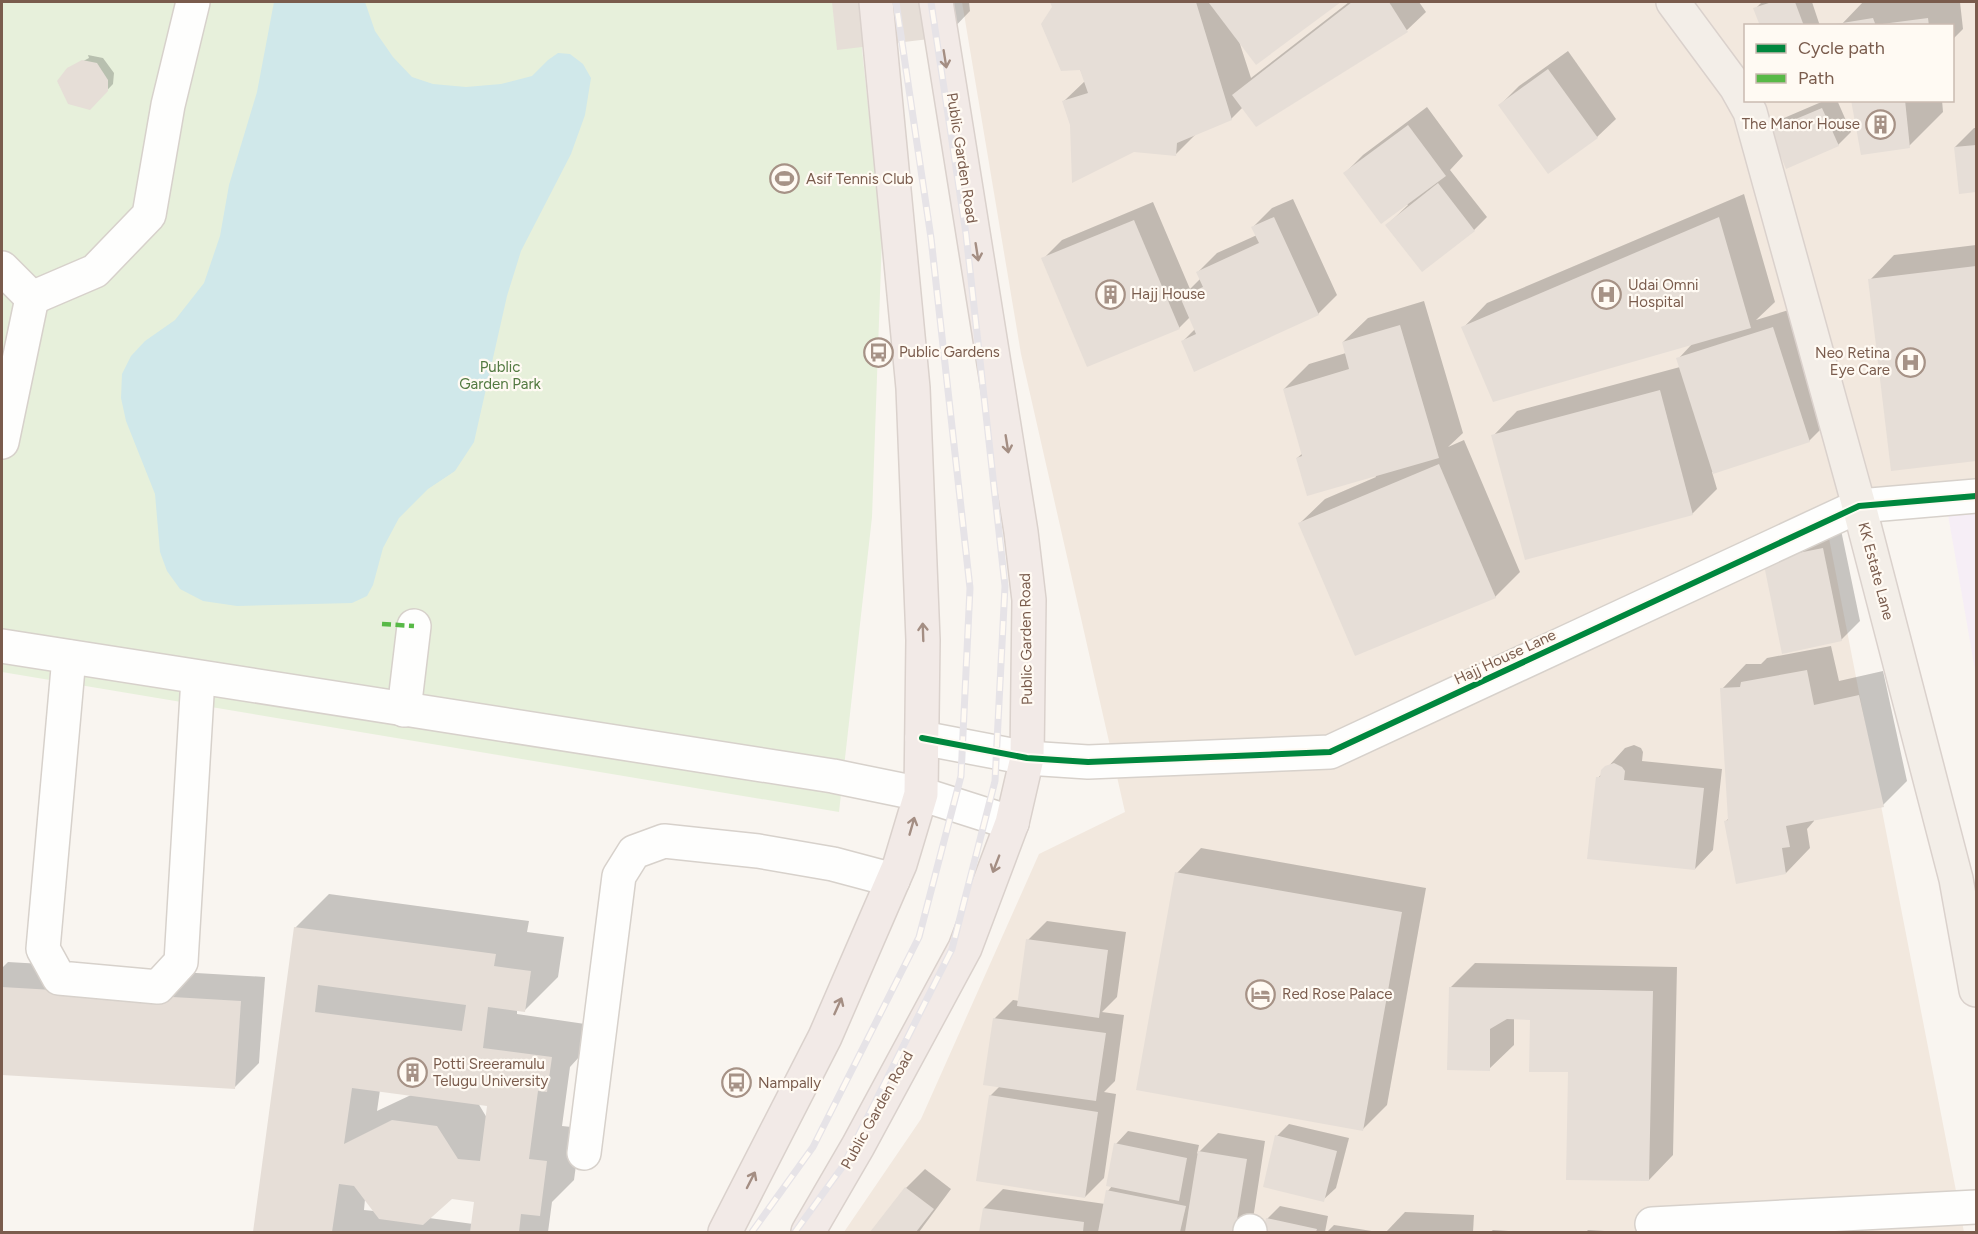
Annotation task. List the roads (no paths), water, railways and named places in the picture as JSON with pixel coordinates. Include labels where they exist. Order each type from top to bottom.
[{"type":"highway","points":[[725,1233],[825,1037],[900,864],[921,794],[923,640],[914,388],[876,2]]},
{"type":"highway","name":"Public Garden Road","points":[[808,1233],[858,1146],[965,948],[1012,823],[1027,758],[1029,600],[1021,532],[936,2]]},
{"type":"main road","name":"KK Estate Lane","points":[[1673,2],[1736,87],[1744,101]]},
{"type":"main road","name":"KK Estate Lane","points":[[1744,102],[1750,112],[1859,506],[1956,879],[1977,990]]},
{"type":"street","points":[[32,298],[95,271],[150,216],[168,105],[193,2]]},
{"type":"street","points":[[2,268],[32,298]]},
{"type":"street","points":[[2,442],[32,298]]},
{"type":"street","name":"Hajj House Lane","points":[[922,738],[1027,758],[1088,762],[1330,752],[1859,506],[1977,496]]},
{"type":"street","points":[[404,710],[414,626]]},
{"type":"street","points":[[2,646],[833,776],[921,794],[1012,823]]},
{"type":"street","points":[[69,657],[43,949],[59,978],[158,987],[181,962],[198,678]]},
{"type":"street","points":[[584,1153],[619,876],[634,852],[664,841],[676,842],[758,851],[833,864],[893,880]]},
{"type":"street","points":[[1652,1224],[1977,1208]]},
{"type":"water","points":[[274,2],[365,2],[375,31],[393,57],[412,77],[433,84],[466,87],[501,84],[532,76],[558,53],[570,54],[583,64],[591,78],[585,115],[571,154],[521,251],[507,296],[474,442],[455,471],[428,489],[399,518],[383,548],[373,585],[367,596],[352,603],[237,606],[203,601],[180,589],[167,571],[160,552],[155,494],[126,421],[121,398],[122,374],[131,356],[145,341],[175,320],[204,283],[220,236],[229,185],[257,92]]},
{"type":"railway","points":[[752,1232],[813,1147],[919,937],[961,776],[970,588],[931,238],[896,2]]},
{"type":"railway","points":[[795,1232],[843,1166],[952,949],[995,781],[1005,586],[966,234],[931,2]]},
{"type":"place","name":"The Manor House","points":[[1881,124]]},
{"type":"place","name":"Asif Tennis Club","points":[[785,179]]},
{"type":"place","name":"Hajj House","points":[[1110,294]]},
{"type":"place","name":"Udai Omni Hospital","points":[[1607,294]]},
{"type":"place","name":"Public Gardens","points":[[878,352]]},
{"type":"place","name":"Neo Retina Eye Care","points":[[1911,362]]},
{"type":"place","name":"Red Rose Palace","points":[[1261,994]]},
{"type":"place","name":"Potti Sreeramulu Telugu University","points":[[412,1073]]},
{"type":"place","name":"Nampally","points":[[737,1083]]},
{"type":"park label","name":"Public Garden Park","points":[[500,376]]}]
